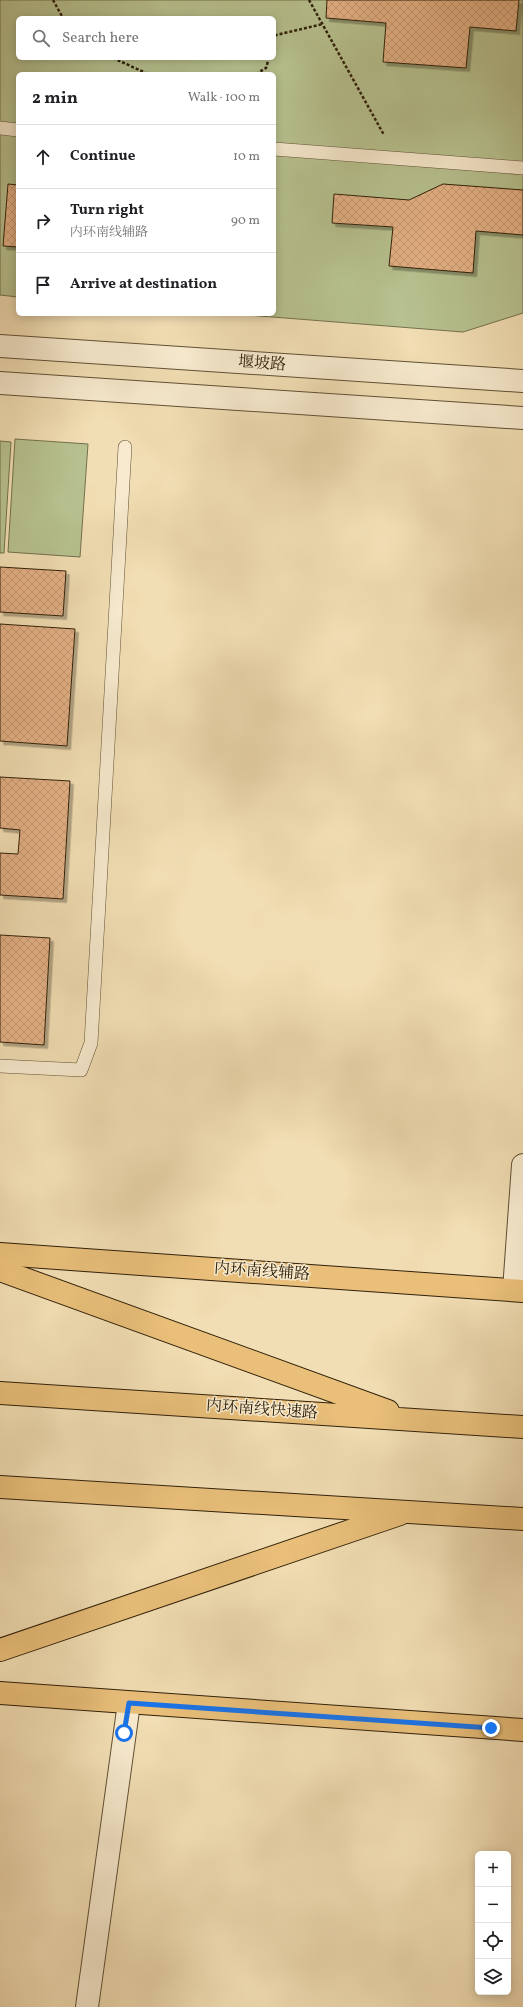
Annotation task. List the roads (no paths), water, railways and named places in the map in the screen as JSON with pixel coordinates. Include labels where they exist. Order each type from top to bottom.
[{"type":"main road","name":"内环南线辅路","points":[[0,1254],[519,1290]]},
{"type":"main road","points":[[0,1270],[411,1420]]},
{"type":"main road","name":"内环南线快速路","points":[[0,1393],[523,1427]]},
{"type":"main road","points":[[0,1486],[523,1519]]},
{"type":"main road","points":[[0,1650],[410,1511]]},
{"type":"main road","points":[[0,1693],[523,1730]]},
{"type":"street","name":"堰坡路","points":[[0,346],[523,381]]},
{"type":"street","points":[[0,383],[523,418]]},
{"type":"street","points":[[519,1290],[523,1165]]},
{"type":"street","points":[[87,2007],[129,1703]]},
{"type":"lane","points":[[0,128],[16,130]]},
{"type":"lane","points":[[276,149],[523,168]]},
{"type":"lane","points":[[0,1066],[82,1070],[91,1043],[125,448]]}]
